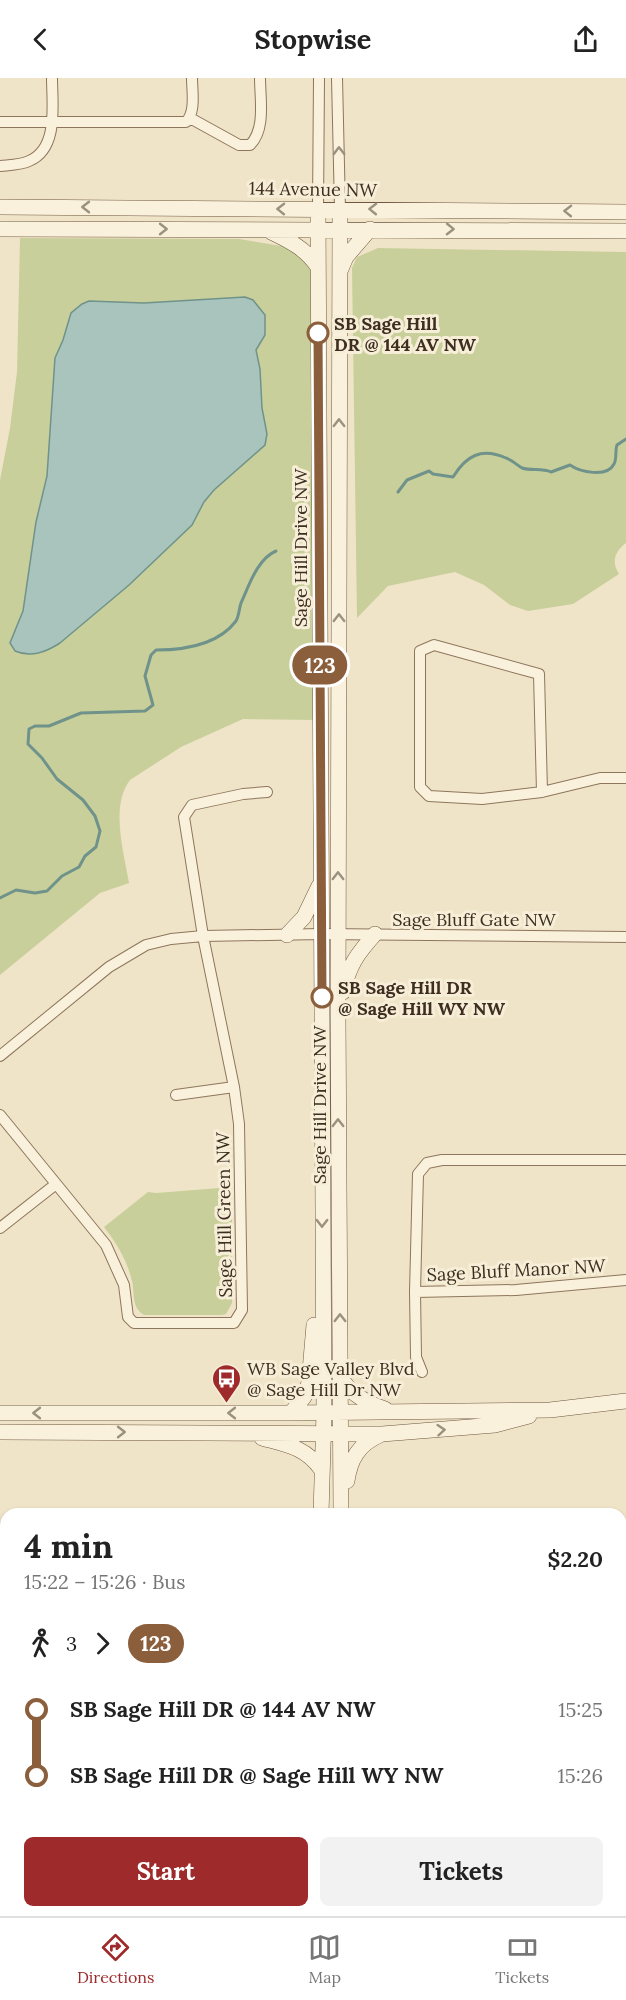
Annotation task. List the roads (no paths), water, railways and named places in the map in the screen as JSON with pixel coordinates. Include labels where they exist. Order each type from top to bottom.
[{"type":"street","points":[[0,166],[29,161],[42,151],[48,140],[52,122],[52,78]]},
{"type":"street","points":[[190,118],[192,78]]},
{"type":"street","points":[[190,118],[239,145],[250,145],[256,139],[260,129],[260,78]]},
{"type":"street","points":[[318,209],[319,78]]},
{"type":"street","points":[[338,78],[340,209]]},
{"type":"street","points":[[0,122],[183,122],[190,118]]},
{"type":"street","name":"144 Avenue NW","points":[[0,207],[626,212]]},
{"type":"street","name":"Sage Hill Drive NW","points":[[318,209],[324,1413],[321,1508]]},
{"type":"street","name":"Sage Hill Drive NW","points":[[340,209],[338,1015],[341,1508]]},
{"type":"street","points":[[0,229],[626,231]]},
{"type":"street","points":[[264,229],[291,241],[309,253],[318,267]]},
{"type":"street","points":[[340,272],[345,257],[370,229]]},
{"type":"street","points":[[542,792],[539,674],[434,645],[420,651],[420,787],[429,796],[482,799],[542,792],[600,778],[626,778]]},
{"type":"street","name":"Sage Hill Green NW","points":[[0,1115],[91,1225],[112,1256],[124,1285],[128,1317],[134,1323],[234,1323],[242,1310],[239,1124],[234,1088],[203,936],[184,817],[192,805],[243,794],[267,792]]},
{"type":"street","points":[[287,935],[304,917],[321,883]]},
{"type":"street","name":"Sage Bluff Gate NW","points":[[0,1056],[130,954],[147,945],[171,939],[203,936],[321,934],[626,937]]},
{"type":"street","points":[[338,1015],[350,966],[357,953],[375,934]]},
{"type":"street","points":[[176,1095],[234,1088]]},
{"type":"street","name":"Sage Bluff Manor NW","points":[[626,1160],[442,1160],[427,1163],[418,1174],[415,1292],[516,1290],[626,1280]]},
{"type":"street","points":[[0,1228],[56,1184]]},
{"type":"street","points":[[291,1413],[304,1397],[309,1383],[315,1308],[322,1281]]},
{"type":"street","points":[[415,1292],[416,1357],[422,1372]]},
{"type":"street","points":[[340,1377],[358,1397],[391,1411]]},
{"type":"street","points":[[0,1413],[341,1413],[550,1410],[626,1401]]},
{"type":"street","points":[[0,1432],[382,1434],[495,1425],[550,1410]]},
{"type":"street","points":[[242,1432],[300,1449],[309,1454],[321,1469]]},
{"type":"street","points":[[342,1508],[349,1467],[362,1445],[382,1434]]},
{"type":"water","points":[[245,297],[253,300],[265,315],[265,335],[256,350],[267,434],[265,445],[214,490],[204,502],[192,525],[129,585],[60,643],[38,653],[27,654],[15,651],[10,643],[23,611],[36,522],[47,476],[55,358],[71,313],[89,301],[144,303]]},
{"type":"waterway","points":[[398,492],[407,480],[429,471],[433,474],[453,477],[469,459],[489,453],[508,459],[525,469],[551,472],[570,465],[580,470],[606,471],[615,462],[617,445],[626,439]]},
{"type":"waterway","points":[[0,898],[16,890],[35,893],[47,891],[62,876],[79,867],[85,856],[96,847],[100,831],[95,816],[83,800],[57,779],[42,758],[28,744],[29,729],[35,726],[49,726],[81,713],[145,711],[153,705],[145,676],[151,655],[156,650],[178,649],[210,641],[229,629],[237,619],[241,603],[259,566],[276,551]]},
{"type":"place","name":"SB Sage Hill DR @ 144 AV NW","points":[[318,333]]},
{"type":"place","name":"SB Sage Hill DR @ Sage Hill WY NW","points":[[322,997]]},
{"type":"place","name":"WB Sage Valley Blvd @ Sage Hill Dr NW","points":[[226,1404]]}]
